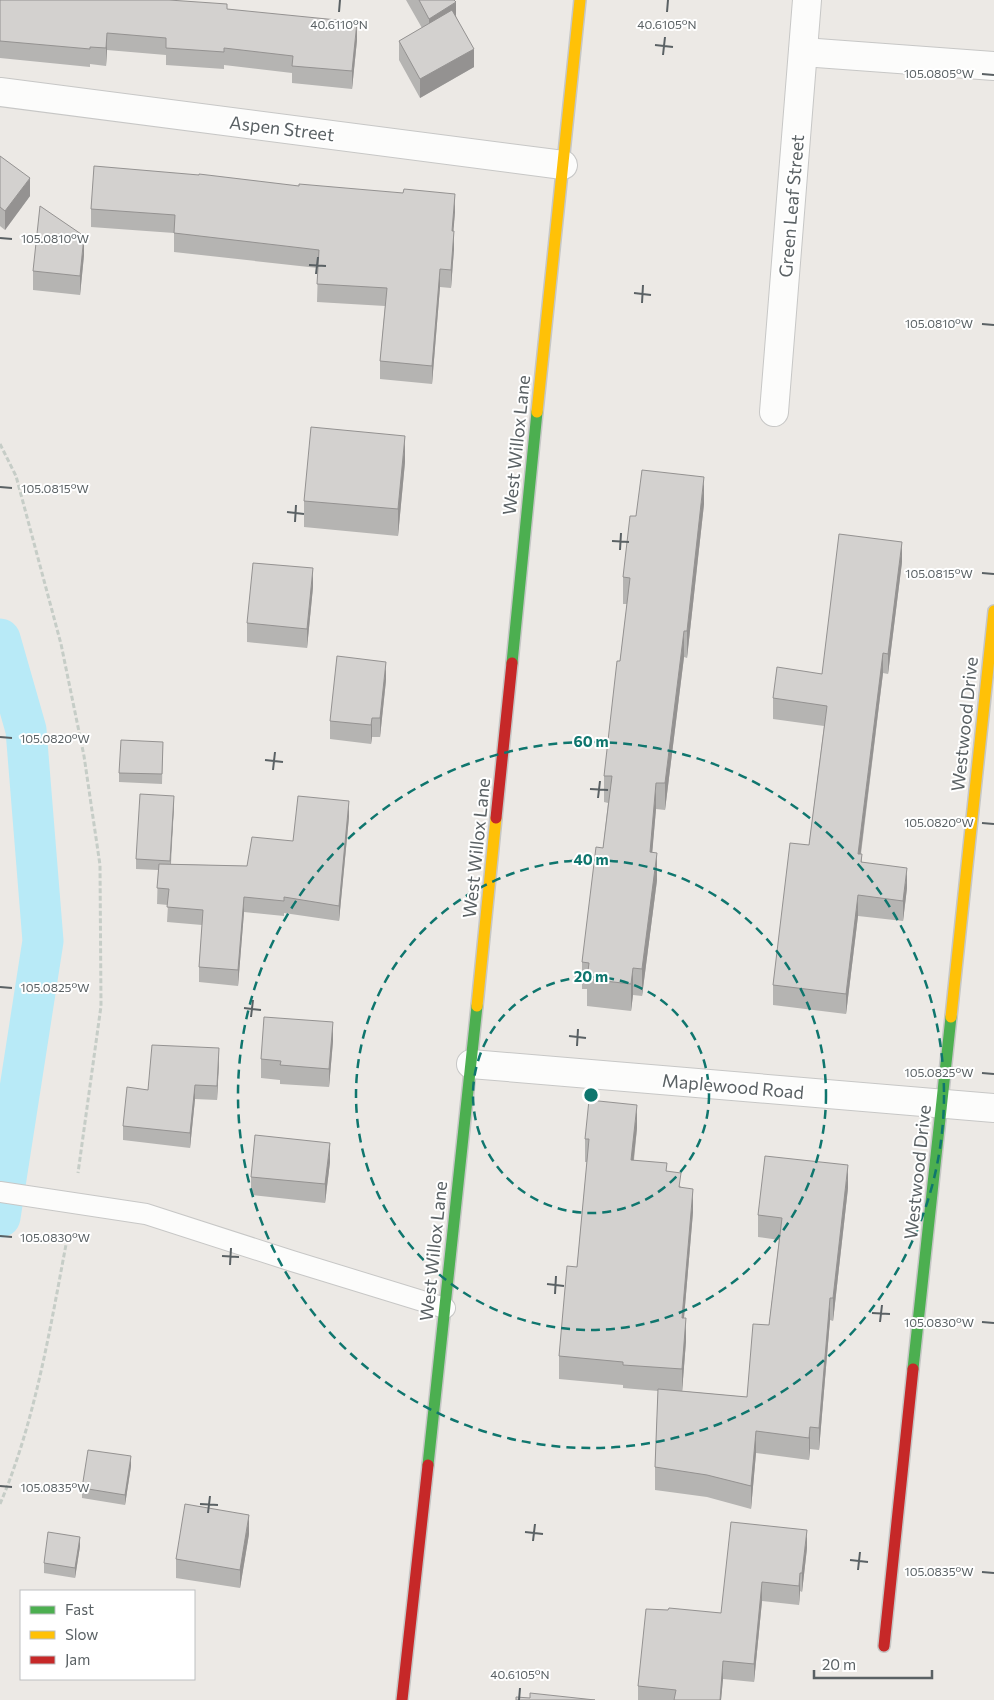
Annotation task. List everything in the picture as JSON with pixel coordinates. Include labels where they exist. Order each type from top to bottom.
[{"type":"main road","name":"West Willox Lane","points":[[402,1700],[472,1064],[580,0]]},
{"type":"main road","name":"Westwood Drive","points":[[884,1646],[994,611]]},
{"type":"street","name":"Green Leaf Street","points":[[774,412],[807,0]]},
{"type":"street","points":[[803,52],[994,66]]},
{"type":"street","name":"Aspen Street","points":[[0,92],[563,165]]},
{"type":"street","name":"Maplewood Road","points":[[472,1064],[994,1108]]},
{"type":"lane","points":[[0,1192],[146,1214],[292,1262],[445,1308]]},
{"type":"path","points":[[0,444],[16,476],[61,644],[84,756],[100,865],[101,1006],[73,1203],[44,1359],[13,1474],[0,1504]]},
{"type":"building","points":[[0,0],[169,0],[227,4],[227,9],[357,22],[352,71],[292,66],[293,56],[224,48],[224,52],[166,48],[166,38],[107,33],[106,48],[90,47],[90,49],[0,41]]},
{"type":"building","points":[[419,0],[454,0],[456,2],[429,19]]},
{"type":"building","points":[[452,10],[474,49],[420,79],[399,41]]},
{"type":"building","points":[[0,156],[30,178],[5,211],[0,207]]},
{"type":"building","points":[[94,166],[199,174],[299,186],[299,184],[403,193],[404,189],[455,194],[451,270],[440,269],[432,366],[380,361],[387,288],[317,284],[319,250],[174,233],[175,215],[91,209]]},
{"type":"building","points":[[40,206],[84,236],[80,276],[33,271]]},
{"type":"building","points":[[311,427],[405,436],[398,509],[304,501]]},
{"type":"building","points":[[642,470],[704,477],[687,631],[684,631],[665,783],[656,783],[650,852],[657,853],[642,969],[633,968],[631,984],[587,979],[589,963],[582,962],[596,847],[603,848],[612,776],[604,776],[617,661],[620,661],[630,578],[623,577],[630,516],[636,516]]},
{"type":"building","points":[[839,534],[902,542],[888,654],[883,653],[858,854],[862,854],[861,862],[907,868],[903,901],[858,895],[846,994],[773,985],[790,843],[809,845],[827,706],[773,698],[777,667],[822,674]]},
{"type":"building","points":[[253,563],[313,568],[307,629],[247,623]]},
{"type":"building","points":[[337,656],[386,662],[380,718],[372,718],[371,725],[330,721]]},
{"type":"building","points":[[121,740],[163,742],[162,774],[119,773]]},
{"type":"building","points":[[140,794],[174,796],[170,861],[136,859]]},
{"type":"building","points":[[298,796],[349,801],[339,906],[284,897],[284,901],[244,897],[238,970],[199,967],[203,910],[167,907],[169,889],[157,888],[159,864],[247,866],[252,837],[293,841]]},
{"type":"building","points":[[264,1017],[333,1022],[329,1069],[280,1065],[281,1061],[261,1059]]},
{"type":"building","points":[[152,1045],[219,1048],[217,1086],[195,1085],[190,1133],[123,1126],[127,1087],[148,1090]]},
{"type":"building","points":[[589,1100],[637,1105],[631,1160],[667,1163],[666,1171],[681,1173],[679,1187],[693,1189],[682,1318],[686,1318],[682,1369],[623,1365],[623,1362],[559,1356],[567,1266],[577,1267],[589,1139],[585,1139]]},
{"type":"building","points":[[255,1135],[330,1143],[325,1184],[251,1177]]},
{"type":"building","points":[[765,1156],[848,1165],[833,1298],[830,1298],[819,1428],[810,1427],[809,1438],[756,1431],[751,1486],[707,1475],[655,1467],[658,1389],[747,1397],[753,1324],[769,1325],[782,1218],[758,1215]]},
{"type":"building","points":[[88,1450],[131,1456],[125,1495],[82,1488]]},
{"type":"building","points":[[185,1504],[249,1515],[240,1570],[176,1559]]},
{"type":"building","points":[[731,1522],[807,1530],[799,1586],[762,1582],[754,1664],[723,1661],[720,1700],[674,1700],[676,1690],[638,1686],[646,1609],[668,1610],[669,1608],[721,1613]]},
{"type":"building","points":[[48,1532],[80,1537],[75,1568],[44,1563]]},
{"type":"building","points":[[530,1693],[595,1700],[516,1700],[516,1697],[530,1698]]},
{"type":"waterway","points":[[0,639],[26,730],[43,941],[0,1217]]},
{"type":"traffic: fast","points":[[512,663],[537,412]]},
{"type":"traffic: fast","points":[[428,1465],[477,1006]]},
{"type":"traffic: fast","points":[[913,1369],[951,1017]]},
{"type":"traffic: slow","points":[[537,412],[580,0]]},
{"type":"traffic: slow","points":[[951,1017],[994,611]]},
{"type":"traffic: slow","points":[[477,1006],[496,818]]},
{"type":"traffic: jam","points":[[496,818],[512,663]]},
{"type":"traffic: jam","points":[[884,1646],[913,1369]]},
{"type":"traffic: jam","points":[[402,1700],[428,1465]]}]
